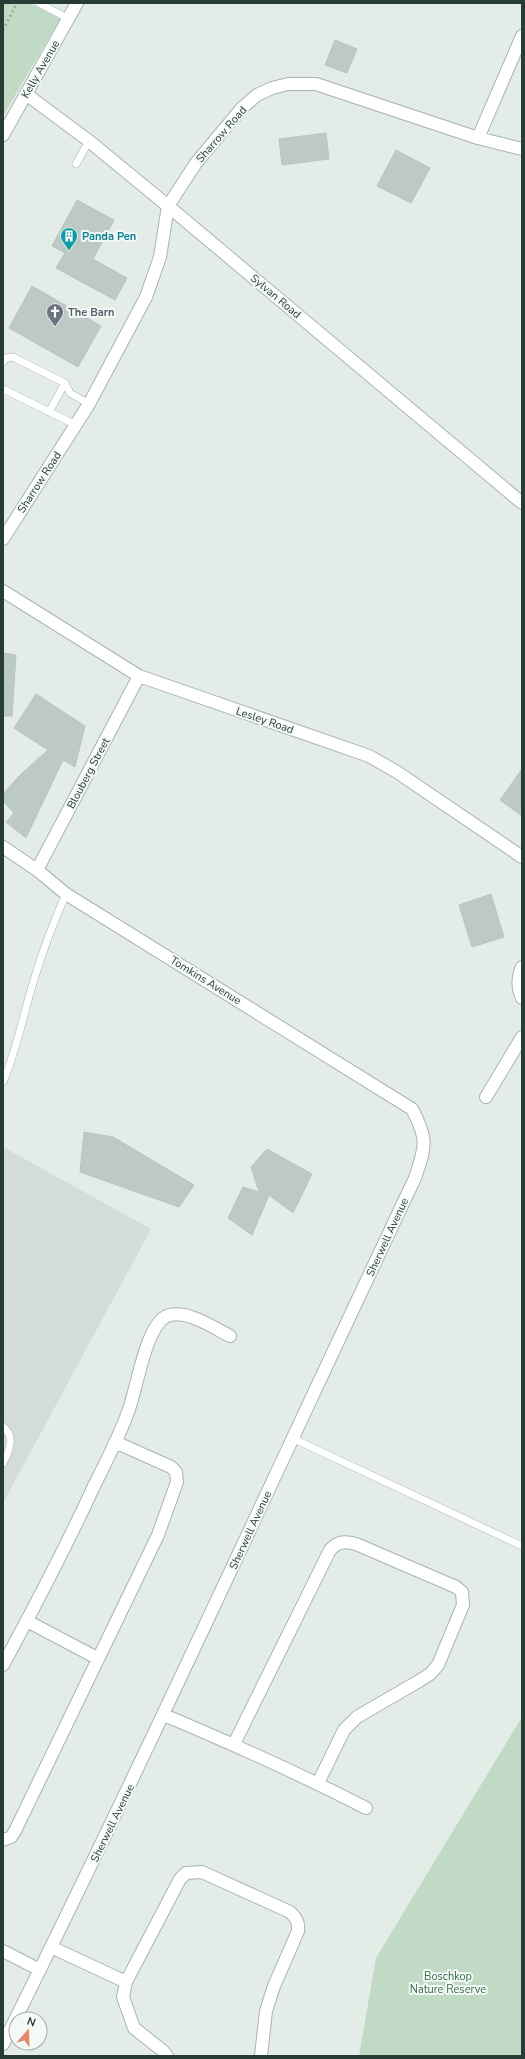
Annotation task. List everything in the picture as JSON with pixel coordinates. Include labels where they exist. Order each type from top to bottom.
[{"type":"street","name":"Kelly Avenue","points":[[3,135],[77,3]]},
{"type":"street","points":[[478,138],[522,36]]},
{"type":"street","name":"Sharrow Road","points":[[3,539],[89,404],[146,297],[160,257],[168,206],[196,163],[242,108],[257,95],[272,88],[288,84],[316,84],[478,138],[522,149]]},
{"type":"street","name":"Sylvan Road","points":[[26,94],[89,141],[168,206],[522,503]]},
{"type":"street","name":"Lesley Road","points":[[3,591],[140,676],[369,756],[397,772],[522,857]]},
{"type":"street","name":"Blouberg Street","points":[[37,870],[140,676]]},
{"type":"street","name":"Tomkins Avenue","points":[[3,847],[37,870],[66,894],[412,1109]]},
{"type":"street","points":[[522,967],[518,976],[518,989],[522,998]]},
{"type":"street","points":[[486,1097],[522,1037]]},
{"type":"street","name":"Sherwell Avenue","points":[[3,2044],[164,1715],[292,1438],[415,1178],[422,1159],[424,1136],[412,1109]]},
{"type":"street","points":[[3,1665],[72,1534],[115,1442],[135,1392],[152,1332],[166,1317],[178,1315],[194,1318],[230,1336]]},
{"type":"street","points":[[3,1840],[11,1837],[16,1831],[97,1658],[158,1534],[177,1482],[176,1472],[172,1467],[115,1442]]},
{"type":"street","points":[[234,1744],[330,1550],[335,1544],[348,1542],[356,1544],[456,1587],[462,1592],[463,1605],[438,1665],[430,1674],[419,1682],[383,1702],[349,1724],[344,1730],[318,1783]]},
{"type":"street","points":[[27,1621],[97,1658]]},
{"type":"street","points":[[164,1715],[234,1744],[318,1783],[366,1808]]},
{"type":"street","points":[[167,2056],[163,2051],[134,2028],[123,1997],[126,1982],[180,1879],[186,1873],[193,1871],[202,1872],[290,1912],[296,1918],[299,1925],[298,1931],[274,1986],[266,2010],[261,2056]]},
{"type":"street","points":[[51,1947],[126,1982]]},
{"type":"street","points":[[3,1951],[40,1970]]},
{"type":"lane","points":[[39,3],[69,19]]},
{"type":"lane","points":[[76,164],[89,141]]},
{"type":"lane","points":[[3,362],[6,358],[13,357],[65,383],[70,393],[89,404]]},
{"type":"lane","points":[[49,412],[65,383]]},
{"type":"lane","points":[[3,389],[76,425]]},
{"type":"lane","points":[[3,1082],[12,1059],[33,982],[54,921],[66,894]]},
{"type":"lane","points":[[3,1427],[10,1436],[11,1444],[3,1464]]},
{"type":"lane","points":[[292,1438],[522,1546]]},
{"type":"path","points":[[3,30],[17,3]]},
{"type":"shaded area","points":[[3,1147],[151,1229],[3,1503]]},
{"type":"green space","points":[[3,3],[29,3],[60,19],[3,116]]},
{"type":"green space","name":"Boschkop Nature Reserve","points":[[522,1717],[522,2056],[359,2056],[376,1958]]},
{"type":"building","points":[[335,40],[357,49],[347,73],[325,65]]},
{"type":"building","points":[[326,133],[329,159],[282,165],[279,139]]},
{"type":"building","points":[[396,150],[430,168],[411,203],[377,186]]},
{"type":"building","name":"Panda Pen","points":[[77,200],[114,220],[93,259],[127,278],[115,300],[56,268],[65,253],[52,246]]},
{"type":"building","name":"The Barn","points":[[32,286],[101,326],[78,367],[9,328]]},
{"type":"building","points":[[3,653],[16,655],[12,716],[3,716]]},
{"type":"building","points":[[36,694],[85,726],[75,767],[63,760],[26,838],[6,822],[14,813],[3,801],[3,794],[21,774],[48,750],[14,728]]},
{"type":"building","points":[[522,769],[522,816],[500,800]]},
{"type":"building","points":[[491,894],[504,937],[472,947],[459,905]]},
{"type":"building","points":[[84,1132],[113,1137],[194,1185],[179,1207],[80,1172]]},
{"type":"building","points":[[267,1149],[312,1174],[293,1213],[269,1195],[252,1235],[228,1218],[243,1187],[259,1192],[251,1167]]},
{"type":"place","name":"Panda Pen","points":[[69,251]]},
{"type":"place","name":"The Barn","points":[[55,327]]}]
